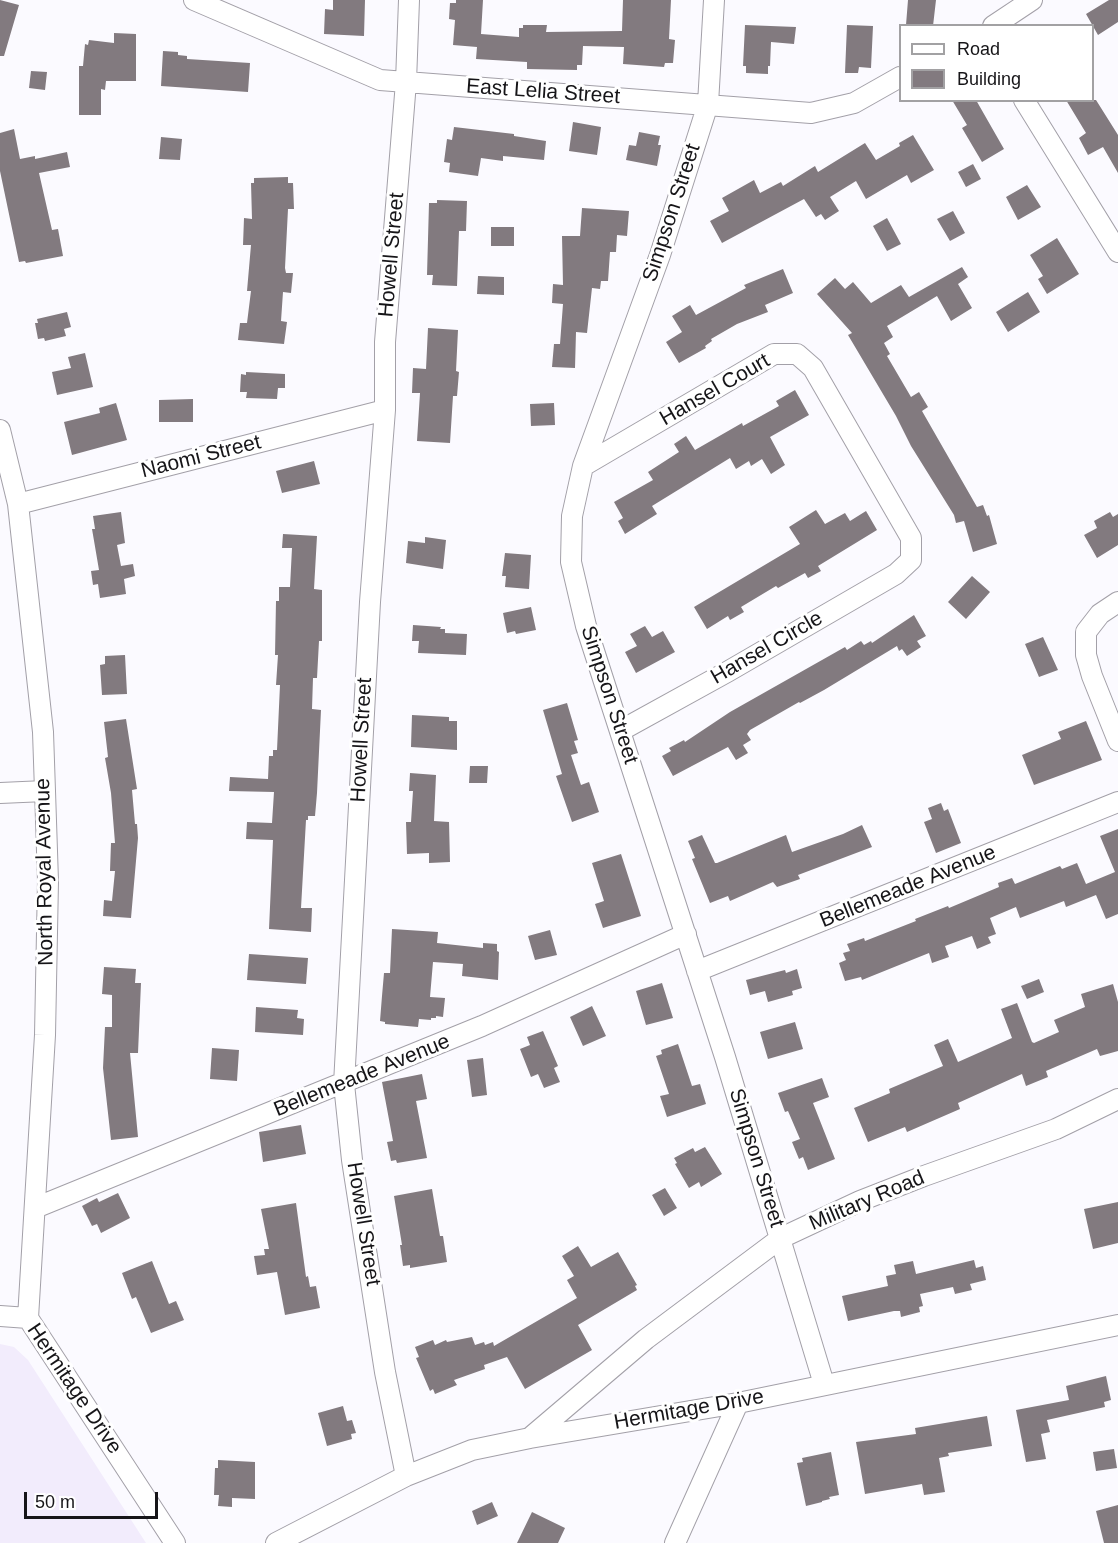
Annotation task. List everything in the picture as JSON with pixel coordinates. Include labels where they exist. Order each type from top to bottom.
[{"type":"street","name":"East Lelia Street","points":[[194,0],[380,80],[811,112],[854,103],[899,78]]},
{"type":"street","name":"Howell Street","points":[[406,1476],[385,1372],[352,1160],[344,1084],[370,602],[385,410],[385,342],[406,82],[409,0]]},
{"type":"street","name":"Simpson Street","points":[[714,0],[708,104],[660,255],[583,466],[572,516],[571,562],[586,626],[698,971],[824,1384]]},
{"type":"street","points":[[996,24],[1032,0]]},
{"type":"street","points":[[1025,102],[1118,252]]},
{"type":"street","name":"Hansel Court","points":[[583,466],[774,354],[797,354],[813,368],[901,518],[911,538],[911,560]]},
{"type":"street","name":"Naomi Street","points":[[18,504],[385,410]]},
{"type":"street","name":"North Royal Avenue","points":[[0,430],[18,504],[43,732],[48,881],[46,1023],[28,1318]]},
{"type":"street","name":"Hansel Circle","points":[[620,731],[896,574],[911,560]]},
{"type":"street","points":[[1118,602],[1100,614],[1086,632],[1086,655],[1092,676],[1118,741]]},
{"type":"street","points":[[0,793],[45,791]]},
{"type":"street","name":"Bellemeade Avenue","points":[[698,971],[1118,802]]},
{"type":"street","name":"Bellemeade Avenue","points":[[35,1208],[482,1026],[686,934]]},
{"type":"street","name":"Military Road","points":[[530,1438],[645,1339],[781,1238],[860,1201],[903,1184],[1056,1130],[1118,1099]]},
{"type":"street","name":"Hermitage Drive","points":[[0,1317],[28,1318],[175,1543]]},
{"type":"street","name":"Hermitage Drive","points":[[276,1543],[406,1476],[472,1450],[738,1403],[1118,1325]]},
{"type":"street","points":[[675,1543],[738,1403]]},
{"type":"shaded area","points":[[0,1344],[14,1347],[28,1360],[146,1543],[0,1543]]},
{"type":"building","points":[[0,0],[19,5],[4,56],[0,56]]},
{"type":"building","points":[[333,0],[365,0],[364,36],[324,34],[325,9],[333,10]]},
{"type":"building","points":[[456,0],[483,0],[481,34],[519,37],[519,28],[523,28],[523,25],[547,25],[546,32],[622,31],[623,0],[671,0],[669,39],[675,40],[673,63],[665,63],[664,67],[623,64],[624,47],[583,46],[582,65],[577,65],[577,70],[527,69],[527,62],[476,59],[477,47],[453,45],[455,20],[449,19],[450,3],[456,3]]},
{"type":"building","points":[[908,0],[936,0],[933,24],[906,24]]},
{"type":"building","points":[[1109,0],[1118,0],[1118,22],[1098,35],[1094,24],[1086,14]]},
{"type":"building","points":[[745,25],[796,27],[794,44],[771,42],[768,74],[746,73],[746,66],[743,66]]},
{"type":"building","points":[[847,25],[873,26],[871,68],[859,67],[858,73],[845,73]]},
{"type":"building","points":[[114,33],[136,34],[136,81],[106,81],[105,90],[101,89],[101,115],[79,115],[79,66],[83,66],[85,44],[88,45],[89,40],[114,43]]},
{"type":"building","points":[[163,51],[178,52],[178,55],[187,56],[187,59],[250,63],[248,92],[161,86]]},
{"type":"building","points":[[31,71],[47,72],[45,90],[29,88]]},
{"type":"building","points":[[1096,100],[1118,135],[1118,173],[1103,147],[1088,155],[1079,138],[1086,133],[1067,102],[1094,102]]},
{"type":"building","points":[[953,102],[977,102],[1004,149],[982,162],[962,128],[967,125]]},
{"type":"building","points":[[573,122],[601,127],[597,155],[569,151]]},
{"type":"building","points":[[454,127],[514,134],[514,136],[546,141],[544,160],[503,156],[503,161],[481,158],[478,176],[449,172],[450,163],[444,162],[447,139],[452,140]]},
{"type":"building","points":[[14,129],[20,159],[35,156],[35,159],[67,152],[70,167],[39,173],[52,230],[58,229],[63,256],[26,263],[25,261],[19,262],[0,171],[0,133]]},
{"type":"building","points":[[639,132],[660,136],[658,145],[661,145],[657,166],[626,160],[629,145],[636,146]]},
{"type":"building","points":[[913,135],[934,170],[911,183],[907,175],[866,199],[856,181],[830,197],[839,211],[825,220],[821,214],[816,217],[804,199],[722,243],[710,221],[729,211],[722,198],[754,180],[760,193],[781,182],[783,186],[815,166],[818,172],[865,143],[876,160],[900,146],[899,143]]},
{"type":"building","points":[[161,137],[182,139],[180,160],[159,159]]},
{"type":"building","points":[[973,164],[981,179],[966,187],[958,172]]},
{"type":"building","points":[[288,177],[288,183],[293,183],[294,209],[288,209],[285,268],[286,273],[293,273],[291,293],[283,292],[281,321],[287,322],[284,344],[238,340],[240,323],[247,323],[251,291],[247,291],[251,245],[243,245],[244,218],[252,219],[251,183],[254,183],[254,178]]},
{"type":"building","points":[[1027,185],[1041,207],[1018,220],[1006,197]]},
{"type":"building","points":[[437,200],[467,201],[466,231],[459,231],[457,286],[432,285],[433,275],[427,275],[429,203],[437,203]]},
{"type":"building","points":[[582,208],[629,211],[627,236],[617,235],[616,252],[610,252],[608,281],[601,281],[600,289],[592,288],[587,333],[576,332],[575,368],[552,367],[554,344],[560,344],[563,304],[552,303],[553,284],[563,285],[562,236],[580,236]]},
{"type":"building","points":[[953,211],[965,233],[950,241],[937,219]]},
{"type":"building","points":[[887,218],[901,244],[887,251],[873,226]]},
{"type":"building","points":[[491,227],[514,227],[514,246],[491,246]]},
{"type":"building","points":[[1057,238],[1079,274],[1047,294],[1038,279],[1043,276],[1030,255]]},
{"type":"building","points":[[962,267],[968,277],[958,284],[972,308],[951,321],[937,296],[887,326],[893,337],[884,343],[890,354],[887,356],[911,397],[919,392],[928,407],[922,411],[977,507],[983,505],[987,516],[989,515],[997,544],[973,552],[964,521],[956,523],[954,515],[911,446],[848,335],[852,333],[817,294],[835,278],[845,289],[853,282],[871,303],[901,285],[909,297]]},
{"type":"building","points":[[783,269],[793,293],[765,305],[768,312],[737,324],[711,339],[712,341],[705,346],[706,348],[679,363],[666,342],[682,332],[672,316],[690,305],[696,315],[746,288],[744,285]]},
{"type":"building","points":[[478,276],[504,277],[504,295],[477,294]]},
{"type":"building","points":[[1028,292],[1040,312],[1008,332],[996,312]]},
{"type":"building","points":[[67,312],[71,327],[64,329],[66,336],[45,341],[44,338],[38,339],[35,323],[38,323],[37,319]]},
{"type":"building","points":[[428,328],[458,330],[456,371],[459,372],[457,396],[453,396],[450,443],[417,441],[420,393],[412,393],[413,368],[426,369]]},
{"type":"building","points":[[85,353],[93,387],[57,395],[52,372],[71,368],[68,357]]},
{"type":"building","points":[[246,372],[285,374],[285,388],[278,388],[277,399],[246,398],[247,392],[240,392],[241,374],[246,375]]},
{"type":"building","points":[[795,390],[809,415],[770,437],[785,465],[771,474],[762,459],[751,466],[749,461],[736,469],[730,458],[652,506],[657,514],[625,534],[618,521],[623,518],[614,502],[653,480],[648,472],[679,452],[674,444],[686,436],[695,450],[742,423],[743,426],[779,406],[776,401]]},
{"type":"building","points":[[193,399],[193,422],[159,422],[159,400]]},
{"type":"building","points":[[116,403],[127,440],[72,455],[64,422],[100,413],[99,408]]},
{"type":"building","points":[[554,403],[555,425],[531,426],[530,404]]},
{"type":"building","points":[[314,461],[320,484],[282,493],[276,471]]},
{"type":"building","points":[[816,510],[825,524],[845,513],[850,521],[866,511],[877,530],[818,566],[821,571],[808,578],[805,573],[778,588],[776,586],[741,607],[744,612],[730,620],[728,616],[707,629],[694,607],[800,544],[789,527]]},
{"type":"building","points":[[121,512],[125,543],[117,545],[121,566],[133,564],[135,576],[124,579],[126,594],[100,598],[98,584],[93,585],[91,571],[99,570],[92,529],[95,529],[93,516]]},
{"type":"building","points":[[1110,512],[1113,517],[1118,514],[1118,545],[1097,558],[1084,535],[1097,528],[1094,521]]},
{"type":"building","points":[[283,534],[317,536],[314,589],[322,590],[322,641],[319,641],[317,678],[313,678],[312,709],[321,710],[317,793],[315,816],[308,816],[306,820],[301,908],[312,908],[311,932],[269,929],[273,840],[246,839],[247,822],[272,823],[274,792],[229,791],[230,777],[268,779],[269,756],[273,756],[273,750],[277,750],[280,685],[276,685],[278,655],[275,655],[276,601],[279,601],[279,587],[290,587],[292,548],[282,548]]},
{"type":"building","points":[[425,537],[446,540],[443,569],[406,563],[408,541],[425,543]]},
{"type":"building","points":[[505,553],[531,555],[529,589],[505,587],[506,576],[502,576]]},
{"type":"building","points":[[972,576],[990,592],[966,619],[948,602]]},
{"type":"building","points":[[531,607],[536,630],[516,634],[515,631],[507,633],[503,613]]},
{"type":"building","points":[[914,615],[926,636],[917,641],[921,647],[907,656],[902,649],[899,651],[897,646],[824,690],[750,730],[747,734],[751,740],[743,745],[748,753],[736,760],[728,747],[673,776],[662,756],[671,751],[669,748],[684,740],[685,742],[730,712],[845,647],[847,650],[861,641],[864,645],[871,641],[872,643]]},
{"type":"building","points":[[413,625],[441,627],[440,629],[445,629],[445,633],[467,634],[466,655],[418,653],[419,641],[412,641]]},
{"type":"building","points":[[645,626],[652,637],[663,631],[675,652],[636,673],[625,652],[637,646],[630,634]]},
{"type":"building","points":[[1043,637],[1058,670],[1039,677],[1025,644]]},
{"type":"building","points":[[125,655],[127,694],[102,695],[100,665],[105,664],[105,656]]},
{"type":"building","points":[[567,703],[578,740],[574,741],[578,753],[571,755],[581,785],[589,782],[599,812],[572,822],[556,776],[562,774],[543,710]]},
{"type":"building","points":[[412,715],[449,717],[449,721],[457,721],[457,750],[411,747]]},
{"type":"building","points":[[126,719],[137,789],[132,790],[138,838],[131,918],[103,916],[104,900],[112,901],[115,871],[110,871],[111,843],[115,843],[111,793],[105,758],[108,757],[104,722]]},
{"type":"building","points":[[1086,721],[1102,760],[1034,785],[1022,755],[1061,739],[1058,732]]},
{"type":"building","points":[[470,766],[488,766],[487,783],[469,783]]},
{"type":"building","points":[[410,773],[436,775],[434,821],[449,822],[450,862],[429,863],[429,853],[407,854],[406,822],[411,822],[413,791],[409,791]]},
{"type":"building","points":[[941,803],[944,811],[948,809],[961,843],[936,853],[924,822],[932,819],[928,808]]},
{"type":"building","points":[[862,825],[872,847],[798,875],[800,879],[777,887],[773,882],[730,901],[728,896],[710,903],[692,859],[695,858],[688,841],[702,835],[717,863],[786,835],[792,852]]},
{"type":"building","points":[[1118,829],[1118,914],[1106,919],[1096,895],[1066,907],[1064,901],[1020,918],[1016,907],[990,918],[996,934],[988,937],[991,943],[977,949],[972,936],[945,946],[949,957],[932,963],[929,953],[862,980],[861,977],[845,981],[839,963],[846,960],[843,953],[850,951],[847,944],[864,938],[865,941],[948,906],[949,908],[999,887],[998,883],[1012,878],[1015,884],[1060,866],[1062,869],[1077,863],[1086,884],[1115,872],[1100,836]]},
{"type":"building","points":[[621,854],[641,916],[603,928],[595,904],[604,901],[592,863]]},
{"type":"building","points":[[392,929],[438,932],[437,943],[483,948],[483,943],[497,944],[498,980],[462,976],[463,964],[433,962],[430,997],[445,998],[443,1017],[436,1016],[431,1020],[419,1019],[418,1027],[385,1024],[380,1021],[384,973],[390,973]]},
{"type":"building","points":[[550,930],[557,955],[535,960],[528,936]]},
{"type":"building","points":[[249,954],[308,958],[306,984],[247,980]]},
{"type":"building","points":[[104,967],[136,969],[135,983],[141,983],[138,1053],[130,1053],[138,1137],[111,1140],[103,1068],[105,1027],[112,1027],[112,995],[102,994]]},
{"type":"building","points":[[797,969],[802,988],[792,991],[793,995],[768,1002],[765,991],[750,995],[746,980]]},
{"type":"building","points":[[1039,979],[1044,992],[1027,999],[1021,986]]},
{"type":"building","points":[[662,983],[673,1018],[646,1025],[636,991]]},
{"type":"building","points":[[1113,984],[1118,1002],[1118,1051],[1100,1056],[1097,1049],[1046,1071],[1048,1077],[1026,1086],[1022,1074],[958,1103],[960,1109],[907,1132],[905,1127],[868,1142],[854,1108],[890,1093],[889,1089],[943,1066],[934,1045],[948,1039],[958,1062],[1012,1038],[1001,1009],[1017,1003],[1034,1043],[1059,1032],[1054,1020],[1085,1007],[1081,994]]},
{"type":"building","points":[[592,1006],[606,1036],[583,1046],[570,1017]]},
{"type":"building","points":[[256,1007],[298,1010],[297,1018],[304,1019],[303,1035],[255,1032]]},
{"type":"building","points":[[795,1022],[803,1049],[768,1059],[760,1032]]},
{"type":"building","points":[[543,1031],[558,1066],[554,1068],[560,1082],[544,1088],[538,1074],[531,1077],[520,1049],[530,1045],[527,1037]]},
{"type":"building","points":[[678,1044],[692,1086],[700,1084],[706,1104],[667,1117],[660,1096],[669,1094],[656,1056],[662,1054],[661,1050]]},
{"type":"building","points":[[212,1048],[239,1050],[237,1081],[210,1079]]},
{"type":"building","points":[[483,1058],[487,1095],[472,1097],[467,1060]]},
{"type":"building","points":[[422,1074],[427,1099],[416,1101],[427,1158],[397,1163],[396,1160],[391,1161],[387,1142],[393,1141],[382,1082]]},
{"type":"building","points":[[822,1078],[829,1097],[813,1103],[835,1159],[808,1170],[803,1157],[799,1159],[792,1142],[800,1139],[788,1111],[785,1112],[778,1093]]},
{"type":"building","points":[[301,1125],[306,1154],[263,1162],[259,1132]]},
{"type":"building","points":[[705,1147],[722,1174],[701,1187],[699,1182],[689,1188],[674,1158],[693,1148],[695,1152]]},
{"type":"building","points":[[665,1188],[677,1208],[664,1216],[652,1195]]},
{"type":"building","points":[[432,1189],[447,1262],[410,1268],[410,1265],[403,1266],[394,1196]]},
{"type":"building","points":[[118,1193],[130,1218],[101,1233],[97,1224],[92,1226],[82,1206],[97,1198],[99,1202]]},
{"type":"building","points":[[1118,1202],[1118,1243],[1093,1249],[1084,1209]]},
{"type":"building","points":[[296,1203],[306,1277],[308,1276],[310,1287],[316,1286],[320,1308],[285,1315],[277,1272],[257,1275],[254,1256],[265,1255],[264,1249],[269,1249],[261,1209]]},
{"type":"building","points":[[578,1246],[591,1267],[618,1252],[637,1285],[635,1286],[637,1290],[578,1325],[592,1350],[525,1389],[507,1357],[484,1365],[485,1369],[454,1380],[457,1385],[435,1394],[433,1389],[430,1391],[416,1358],[419,1357],[415,1347],[433,1340],[435,1345],[446,1340],[447,1342],[472,1337],[475,1345],[493,1342],[494,1346],[577,1298],[567,1280],[574,1276],[562,1256]]},
{"type":"building","points":[[974,1260],[976,1268],[983,1266],[986,1280],[970,1284],[972,1290],[955,1294],[953,1287],[920,1294],[923,1306],[919,1307],[920,1312],[901,1317],[900,1311],[894,1311],[848,1321],[842,1296],[888,1286],[886,1276],[896,1274],[894,1265],[913,1261],[916,1274]]},
{"type":"building","points":[[152,1261],[169,1304],[176,1301],[184,1320],[151,1333],[136,1297],[132,1299],[122,1273]]},
{"type":"building","points":[[1106,1376],[1111,1400],[1104,1402],[1105,1407],[1047,1420],[1050,1432],[1041,1434],[1046,1459],[1026,1462],[1016,1410],[1069,1400],[1066,1386]]},
{"type":"building","points":[[343,1406],[347,1421],[352,1420],[356,1433],[351,1434],[352,1439],[327,1446],[318,1413]]},
{"type":"building","points":[[987,1416],[992,1446],[948,1453],[949,1456],[939,1458],[945,1492],[924,1495],[922,1484],[865,1494],[856,1442],[916,1434],[915,1428]]},
{"type":"building","points":[[1114,1449],[1117,1468],[1096,1471],[1093,1452]]},
{"type":"building","points":[[831,1452],[839,1495],[806,1506],[797,1463],[803,1462],[802,1458]]},
{"type":"building","points":[[218,1460],[255,1462],[255,1499],[232,1498],[232,1507],[218,1506],[219,1495],[214,1495],[215,1468],[218,1468]]},
{"type":"building","points":[[492,1502],[498,1516],[477,1525],[472,1511]]},
{"type":"building","points":[[1118,1505],[1118,1543],[1104,1543],[1096,1511]]},
{"type":"building","points":[[532,1512],[565,1528],[558,1543],[517,1543]]}]
